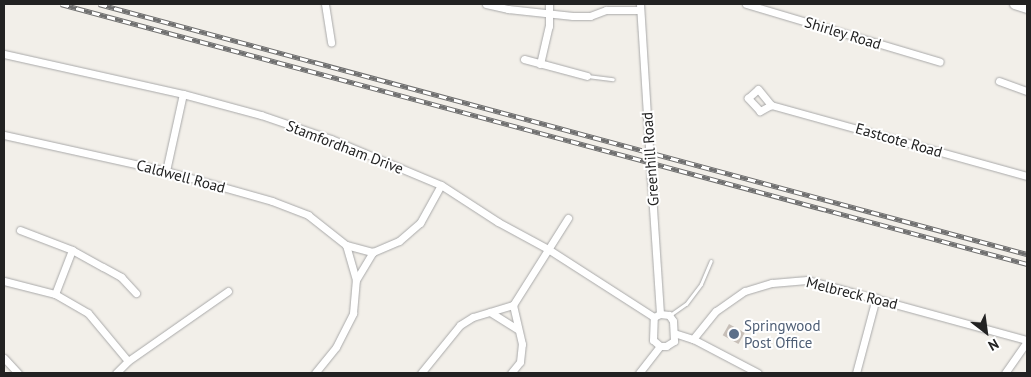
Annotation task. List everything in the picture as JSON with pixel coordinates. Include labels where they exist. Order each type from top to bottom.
[{"type":"street","points":[[325,4],[331,43]]},
{"type":"street","points":[[486,4],[548,13],[590,16],[606,10],[640,7]]},
{"type":"street","points":[[540,64],[549,26],[549,4]]},
{"type":"street","name":"Shirley Road","points":[[746,4],[940,62]]},
{"type":"street","points":[[1014,4],[1027,8]]},
{"type":"street","name":"Greenhill Road","points":[[640,7],[651,178],[657,316],[653,340],[660,346]]},
{"type":"street","name":"Stamfordham Drive","points":[[4,54],[183,94],[261,115],[322,136],[441,186],[498,222],[548,248],[657,316]]},
{"type":"street","points":[[524,59],[587,76]]},
{"type":"street","points":[[999,81],[1027,91]]},
{"type":"street","points":[[166,171],[183,94]]},
{"type":"street","name":"Eastcote Road","points":[[771,105],[1027,176]]},
{"type":"street","name":"Caldwell Road","points":[[4,135],[166,171],[272,201],[308,215],[346,245],[373,252]]},
{"type":"street","points":[[356,280],[373,252],[399,241],[420,223],[441,186]]},
{"type":"street","points":[[511,373],[520,362],[522,344],[513,305],[568,218]]},
{"type":"street","points":[[20,230],[72,250],[121,277],[136,293]]},
{"type":"street","points":[[315,373],[336,347],[354,313],[356,280],[346,245]]},
{"type":"street","points":[[55,294],[72,250]]},
{"type":"street","name":"Melbreck Road","points":[[694,339],[716,311],[745,291],[772,283],[807,280],[1027,340]]},
{"type":"street","points":[[4,281],[55,294],[88,313],[128,361]]},
{"type":"street","points":[[116,373],[128,361],[228,291]]},
{"type":"street","points":[[856,373],[876,298]]},
{"type":"street","points":[[421,373],[460,325],[473,317],[513,305]]},
{"type":"street","points":[[490,312],[517,328]]},
{"type":"street","points":[[638,373],[660,346],[671,344],[674,333],[673,321],[669,315],[657,316]]},
{"type":"street","points":[[674,333],[694,339],[758,373]]},
{"type":"street","points":[[1005,373],[1027,340]]},
{"type":"street","points":[[4,358],[18,373]]},
{"type":"lane","points":[[587,76],[613,80]]},
{"type":"lane","points":[[669,315],[686,304],[701,284],[711,261]]},
{"type":"building","name":"Springwood Post Office","points":[[729,324],[745,333],[738,344],[723,335]]},
{"type":"railway","points":[[61,4],[1027,264]]},
{"type":"railway","points":[[99,4],[1027,254]]},
{"type":"place","name":"Springwood Post Office","points":[[734,334]]}]
